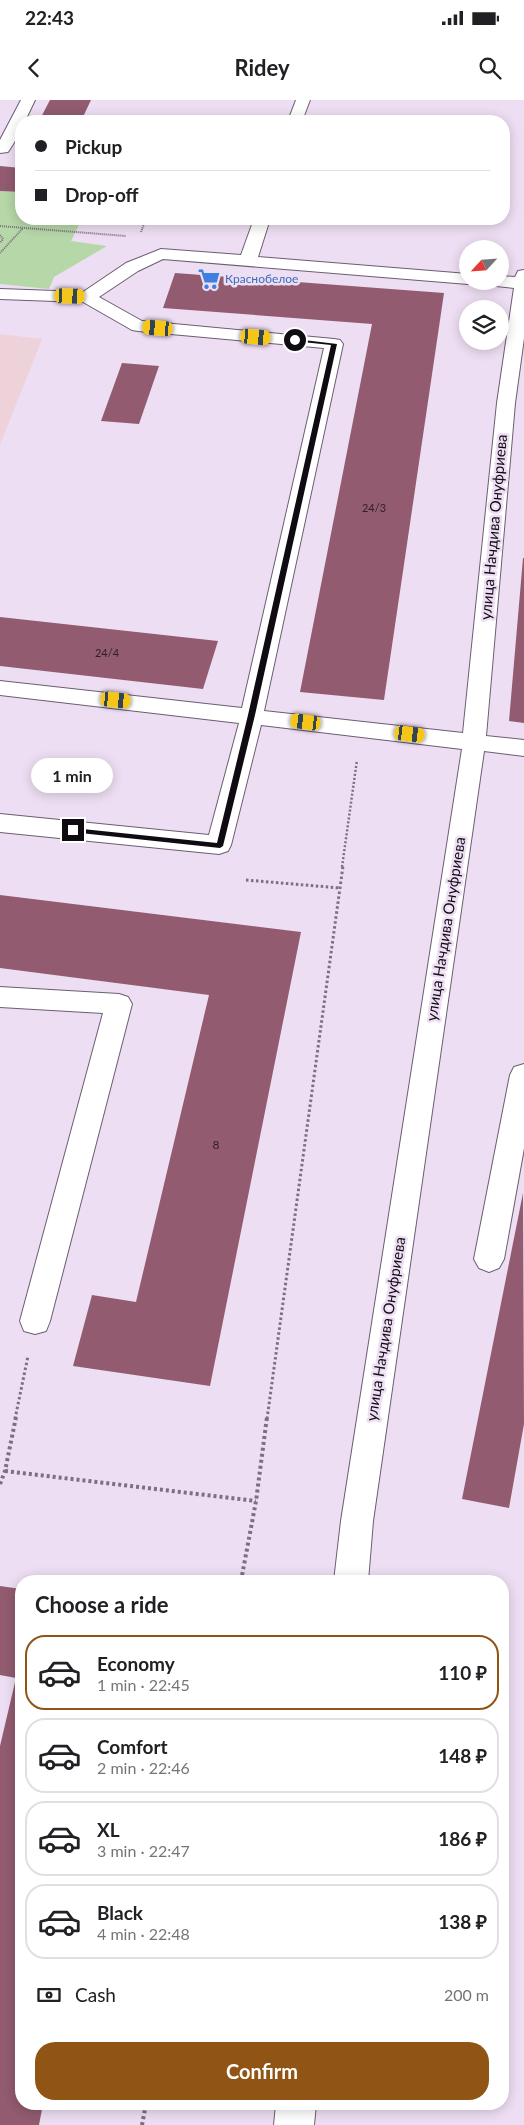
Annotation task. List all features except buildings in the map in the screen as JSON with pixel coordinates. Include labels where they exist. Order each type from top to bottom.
[{"type":"street","points":[[20,115],[28,100]]},
{"type":"street","points":[[297,115],[303,100]]},
{"type":"street","points":[[15,124],[1,149],[15,150]]},
{"type":"street","points":[[248,261],[260,225]]},
{"type":"street","points":[[87,297],[132,267],[161,254],[459,278]]},
{"type":"street","points":[[509,280],[524,279]]},
{"type":"street","name":"улица Начдива Онуфриева","points":[[352,1575],[357,1521],[474,742],[515,404],[524,279]]},
{"type":"street","points":[[0,294],[87,297],[138,326],[334,344],[252,715],[220,846],[0,823]]},
{"type":"street","points":[[0,688],[252,715],[524,748]]},
{"type":"street","points":[[0,997],[119,1004],[35,1321]]},
{"type":"street","points":[[489,1259],[524,1075]]},
{"type":"street","points":[[294,2125],[295,2110]]},
{"type":"path","points":[[138,238],[143,225]]},
{"type":"path","points":[[0,226],[83,231]]},
{"type":"path","points":[[0,253],[24,227]]},
{"type":"path","points":[[0,235],[3,239],[0,242]]},
{"type":"path","points":[[242,1575],[256,1501],[361,728]]},
{"type":"path","points":[[246,880],[340,888]]},
{"type":"path","points":[[0,1484],[35,1321]]},
{"type":"path","points":[[4,1471],[256,1501]]},
{"type":"path","points":[[142,2125],[145,2110]]},
{"type":"shaded area","points":[[0,334],[42,339],[0,445]]},
{"type":"green space","points":[[0,191],[15,192],[15,225],[79,225],[71,241],[107,246],[54,277],[49,289],[0,284]]},
{"type":"place","name":"Краснобелое","points":[[209,279]]},
{"type":"route","points":[[73,830],[220,846],[252,715],[334,344],[295,340]]}]
